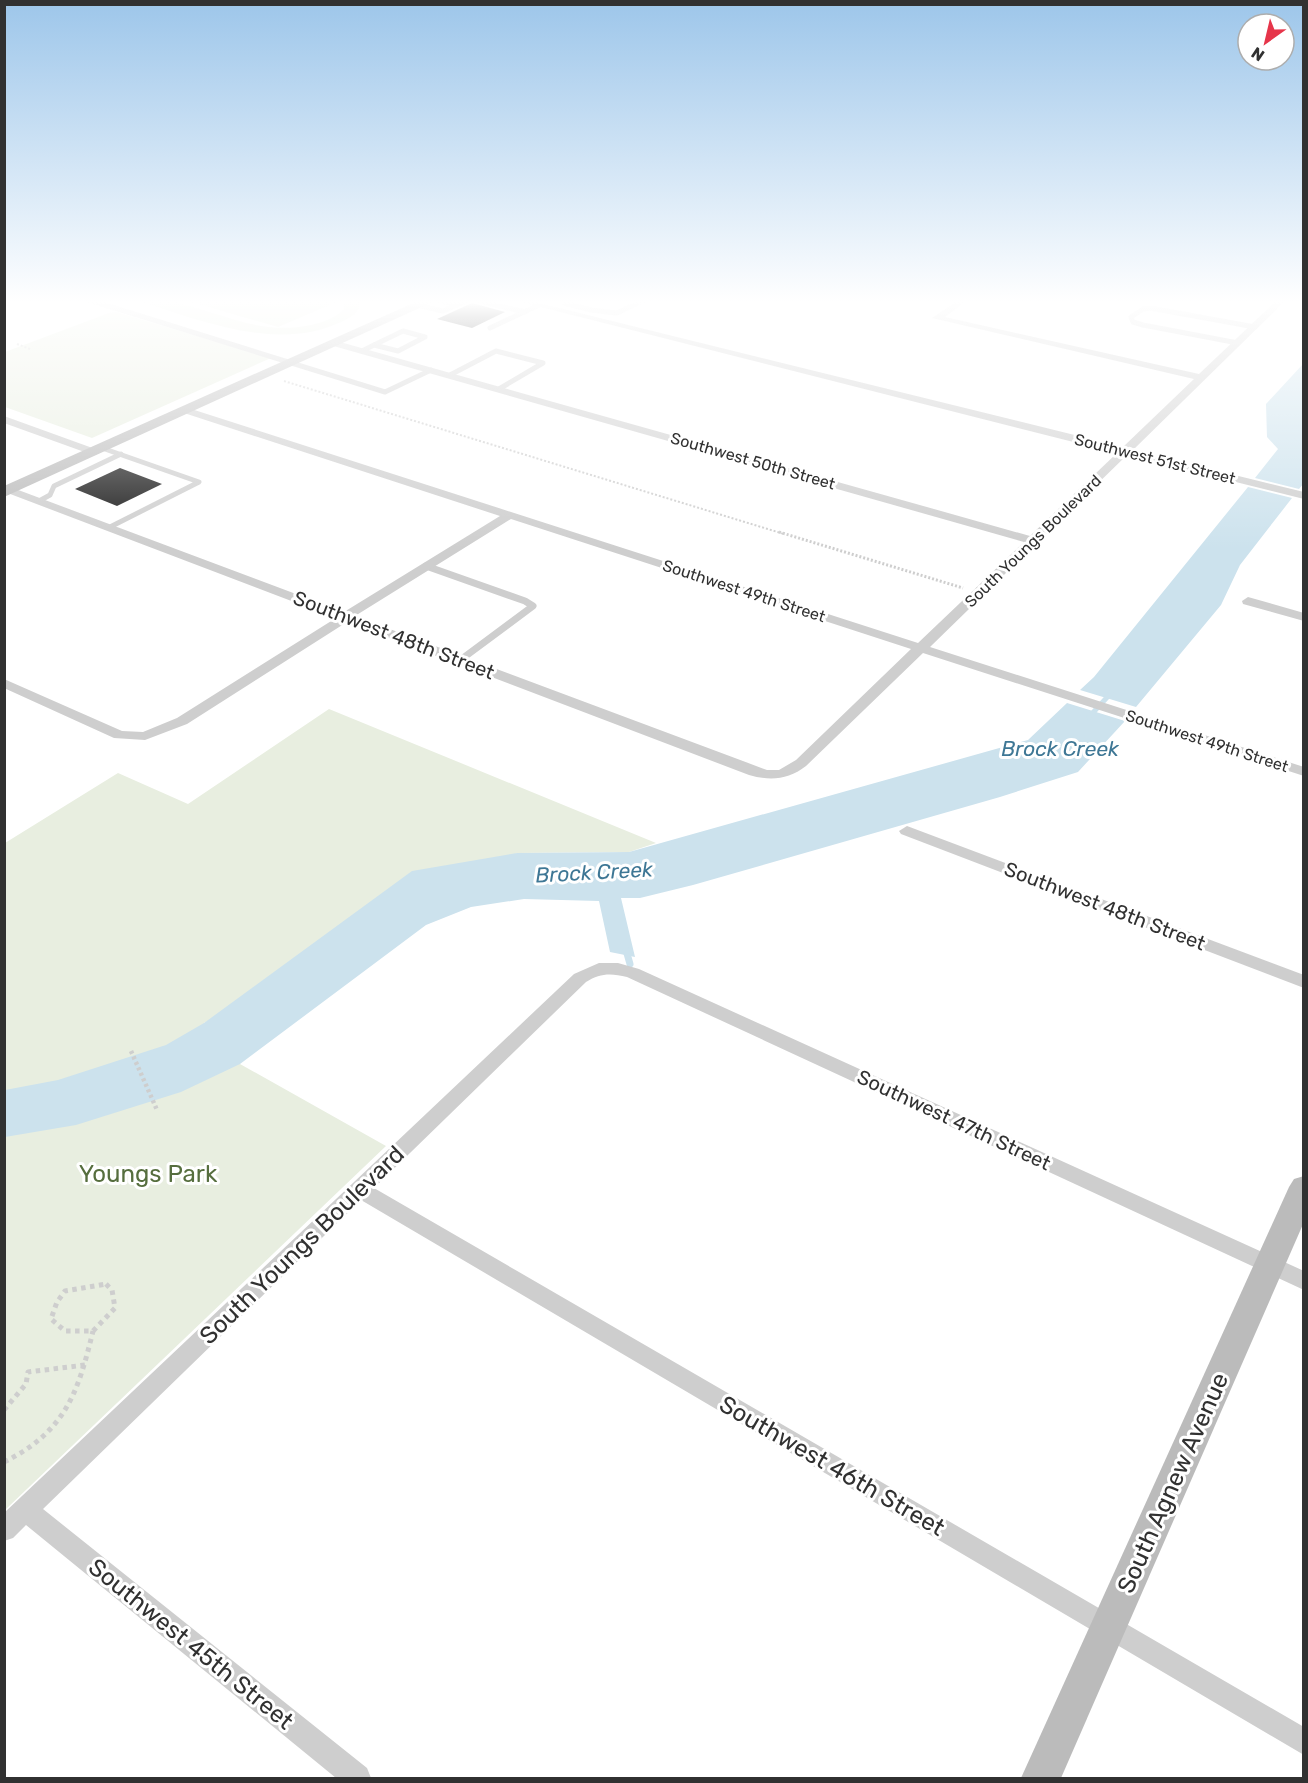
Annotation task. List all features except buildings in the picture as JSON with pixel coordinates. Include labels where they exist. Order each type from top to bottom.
[{"type":"main road","points":[[7,491],[245,383]]},
{"type":"main road","name":"South Agnew Avenue","points":[[1041,1779],[1304,1187]]},
{"type":"street","name":"Southwest 50th Street","points":[[479,383],[1033,541]]},
{"type":"street","name":"Southwest 51st Street","points":[[852,383],[1299,495]]},
{"type":"street","name":"South Youngs Boulevard","points":[[779,776],[801,764],[1197,383]]},
{"type":"street","name":"Southwest 49th Street","points":[[185,410],[1304,772]]},
{"type":"street","points":[[4,419],[98,450]]},
{"type":"street","name":"Southwest 48th Street","points":[[7,491],[110,527],[753,772],[779,776]]},
{"type":"street","points":[[4,683],[119,735],[145,736],[182,721],[510,514]]},
{"type":"street","points":[[1248,601],[1304,617]]},
{"type":"street","name":"Southwest 48th Street","points":[[907,831],[1304,982]]},
{"type":"street","name":"South Youngs Boulevard","points":[[4,1530],[579,978],[591,970],[603,967]]},
{"type":"street","name":"Southwest 47th Street","points":[[603,967],[617,967],[633,973],[1304,1281]]},
{"type":"street","name":"Southwest 46th Street","points":[[360,1190],[1304,1742]]},
{"type":"street","name":"Southwest 45th Street","points":[[26,1510],[357,1779]]},
{"type":"lane","points":[[356,383],[385,392],[403,383]]},
{"type":"lane","points":[[499,389],[509,383]]},
{"type":"lane","points":[[98,450],[120,454],[198,482],[110,527]]},
{"type":"lane","points":[[39,501],[50,495],[54,486],[120,454]]},
{"type":"lane","points":[[426,566],[525,601],[533,606],[459,661]]},
{"type":"path","points":[[290,383],[979,593]]},
{"type":"path","points":[[131,1051],[157,1110]]},
{"type":"path","points":[[4,1462],[19,1455],[56,1423],[71,1402],[85,1365],[93,1331],[115,1308],[114,1291],[111,1286],[101,1283],[84,1289],[68,1290],[62,1294],[51,1319],[65,1333],[73,1335],[93,1331]]},
{"type":"path","points":[[4,1410],[26,1384],[28,1372],[85,1365]]},
{"type":"green space","points":[[5,383],[215,383],[92,438],[5,407]]},
{"type":"green space","name":"Youngs Park","points":[[329,709],[656,843],[629,852],[517,853],[204,1023],[240,1064],[386,1146],[5,1510],[5,843],[118,773],[188,804]]},
{"type":"water","points":[[1285,383],[1303,383],[1304,483],[1299,489],[1255,478],[1278,449],[1267,437],[1266,404]]},
{"type":"water","name":"Brock Creek","points":[[1248,487],[1292,498],[1240,565],[1221,605],[1136,707],[1080,690],[1094,677]]},
{"type":"water","name":"Brock Creek","points":[[1067,703],[1125,721],[1078,772],[1000,797],[693,885],[640,898],[621,898],[635,957],[610,952],[599,901],[524,899],[471,907],[426,925],[240,1064],[181,1092],[76,1125],[5,1137],[5,1090],[58,1080],[166,1045],[204,1023],[412,871],[517,853],[629,852],[1028,740]]},
{"type":"waterway","name":"Brock Creek","points":[[1089,717],[1111,693]]},
{"type":"waterway","points":[[626,950],[630,964]]}]
